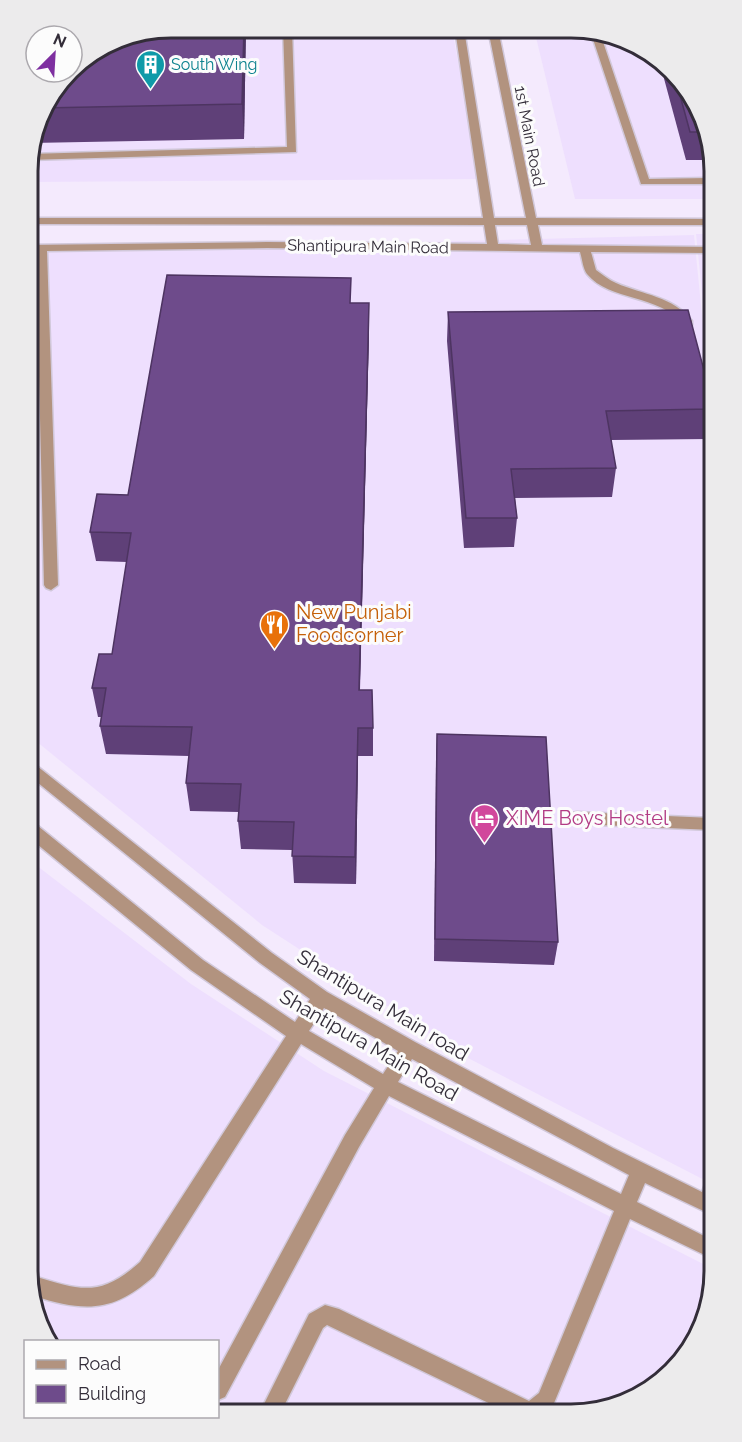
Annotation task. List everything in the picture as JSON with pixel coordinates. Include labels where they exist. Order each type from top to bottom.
[{"type":"street","points":[[39,157],[292,150],[287,38]]},
{"type":"street","points":[[460,38],[493,248]]},
{"type":"street","name":"1st Main Road","points":[[496,38],[537,248]]},
{"type":"street","points":[[597,40],[645,182],[704,181]]},
{"type":"street","points":[[38,221],[704,222]]},
{"type":"street","name":"Shantipura Main Road","points":[[38,248],[267,245],[704,250]]},
{"type":"street","points":[[585,249],[591,272],[612,286],[665,305],[683,315],[693,332]]},
{"type":"street","points":[[38,311],[51,585]]},
{"type":"street","name":"Shantipura Main road","points":[[38,775],[257,951],[321,997],[409,1048],[640,1171],[704,1202]]},
{"type":"street","points":[[577,818],[704,824]]},
{"type":"street","name":"Shantipura Main Road","points":[[38,836],[197,965],[297,1033],[386,1085],[624,1208],[704,1246]]},
{"type":"street","points":[[39,1288],[66,1297],[98,1298],[122,1290],[147,1269],[321,997]]},
{"type":"street","points":[[219,1388],[352,1141],[409,1048]]},
{"type":"street","points":[[540,1405],[546,1400],[640,1171]]},
{"type":"street","points":[[274,1405],[316,1322],[325,1315],[332,1316],[515,1405]]},
{"type":"shaded area","points":[[162,38],[454,38],[480,179],[38,182],[42,136],[51,112],[71,84],[84,84],[84,70],[135,43]]},
{"type":"shaded area","points":[[536,38],[597,40],[630,51],[645,60],[671,83],[691,112],[700,136],[703,153],[704,199],[575,199]]},
{"type":"shaded area","points":[[696,234],[704,234],[704,312]]},
{"type":"shaded area","points":[[694,235],[704,335],[704,1180],[466,1057],[262,925],[38,743],[38,252]]},
{"type":"shaded area","points":[[38,867],[191,984],[324,1071],[704,1264],[700,1306],[687,1338],[677,1352],[659,1371],[630,1391],[606,1400],[589,1403],[571,1405],[219,1405],[219,1340],[57,1340],[45,1314],[38,1280]]},
{"type":"building","points":[[162,38],[244,38],[242,104],[54,108],[71,84],[84,84],[84,70],[90,65],[104,55],[128,45]]},
{"type":"building","points":[[680,94],[691,112],[698,132],[690,132]]},
{"type":"building","points":[[167,275],[351,278],[350,303],[369,303],[359,690],[372,690],[373,728],[358,728],[355,857],[292,856],[294,822],[238,821],[241,784],[186,783],[192,727],[100,726],[106,688],[92,688],[99,654],[112,654],[131,533],[90,532],[97,494],[128,495]]},
{"type":"building","points":[[688,310],[704,370],[704,409],[606,411],[616,468],[511,469],[517,518],[466,518],[448,312]]},
{"type":"building","points":[[437,734],[546,737],[558,942],[435,939]]},
{"type":"place","name":"South Wing","points":[[150,90]]},
{"type":"place","name":"New Punjabi Foodcorner","points":[[275,650]]},
{"type":"place","name":"XIME Boys Hostel","points":[[485,844]]}]
